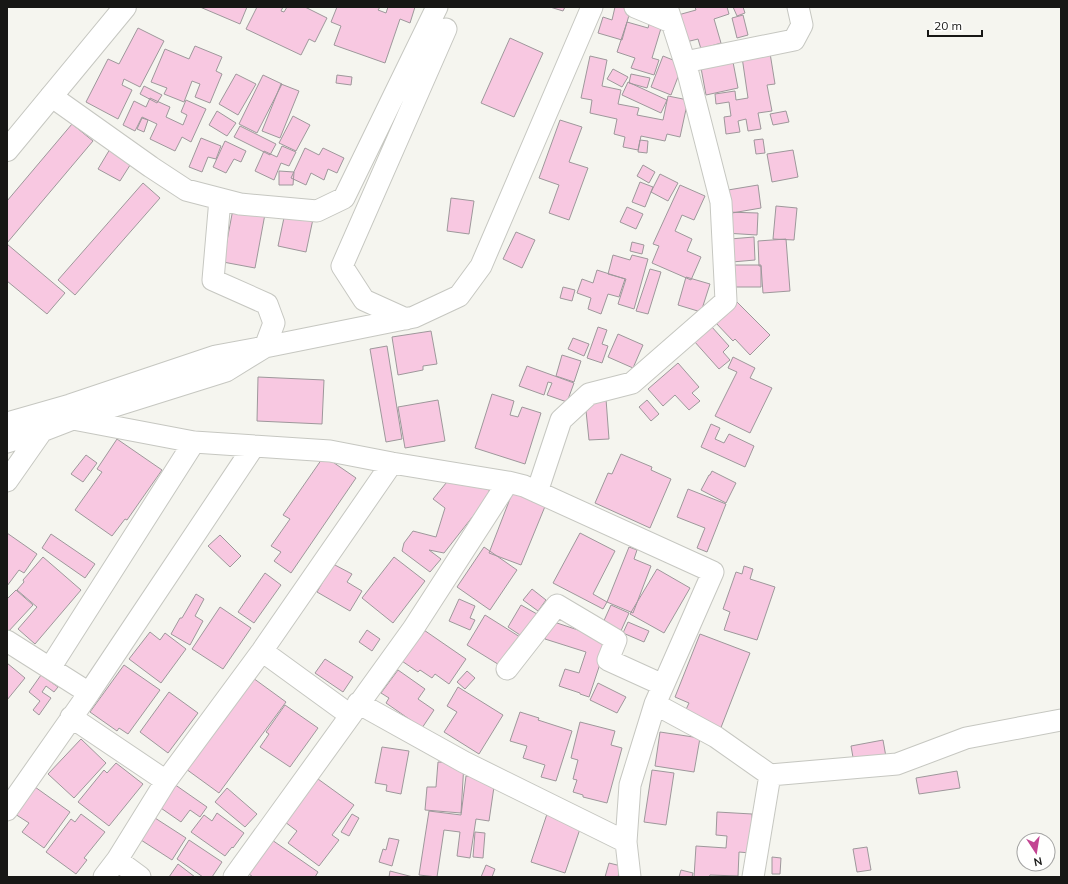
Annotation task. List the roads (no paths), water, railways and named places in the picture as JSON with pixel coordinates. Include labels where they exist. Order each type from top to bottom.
[{"type":"main road","points":[[7,150],[125,7]]},
{"type":"street","points":[[7,423],[70,405],[216,356],[414,317],[459,296],[481,266],[592,7]]},
{"type":"street","points":[[537,492],[561,420],[589,394],[632,383],[726,301],[721,202],[685,62],[669,15],[635,7]]},
{"type":"street","points":[[685,62],[794,40],[802,25],[798,7]]},
{"type":"street","points":[[51,96],[150,167],[186,190],[240,204],[317,211],[344,198],[433,8]]},
{"type":"street","points":[[406,319],[364,300],[342,266],[446,29]]},
{"type":"street","points":[[7,442],[73,419],[226,371],[265,347],[274,323],[267,304],[213,280],[220,199]]},
{"type":"street","points":[[73,419],[194,442],[330,451],[508,482],[524,486],[713,572],[659,694],[630,785],[626,842],[630,877]]},
{"type":"street","points":[[7,481],[42,431]]},
{"type":"street","points":[[50,668],[194,442]]},
{"type":"street","points":[[7,810],[89,693],[254,446]]},
{"type":"street","points":[[104,877],[117,860],[166,781],[262,651],[392,463]]},
{"type":"street","points":[[234,877],[413,629],[508,482]]},
{"type":"street","points":[[507,669],[557,605],[616,640],[608,660],[659,694],[770,775],[897,764],[966,738],[1061,720]]},
{"type":"street","points":[[7,641],[89,693]]},
{"type":"street","points":[[262,651],[354,709],[626,842]]},
{"type":"street","points":[[71,717],[166,781]]},
{"type":"street","points":[[753,877],[770,775]]},
{"type":"street","points":[[117,860],[140,877]]}]
